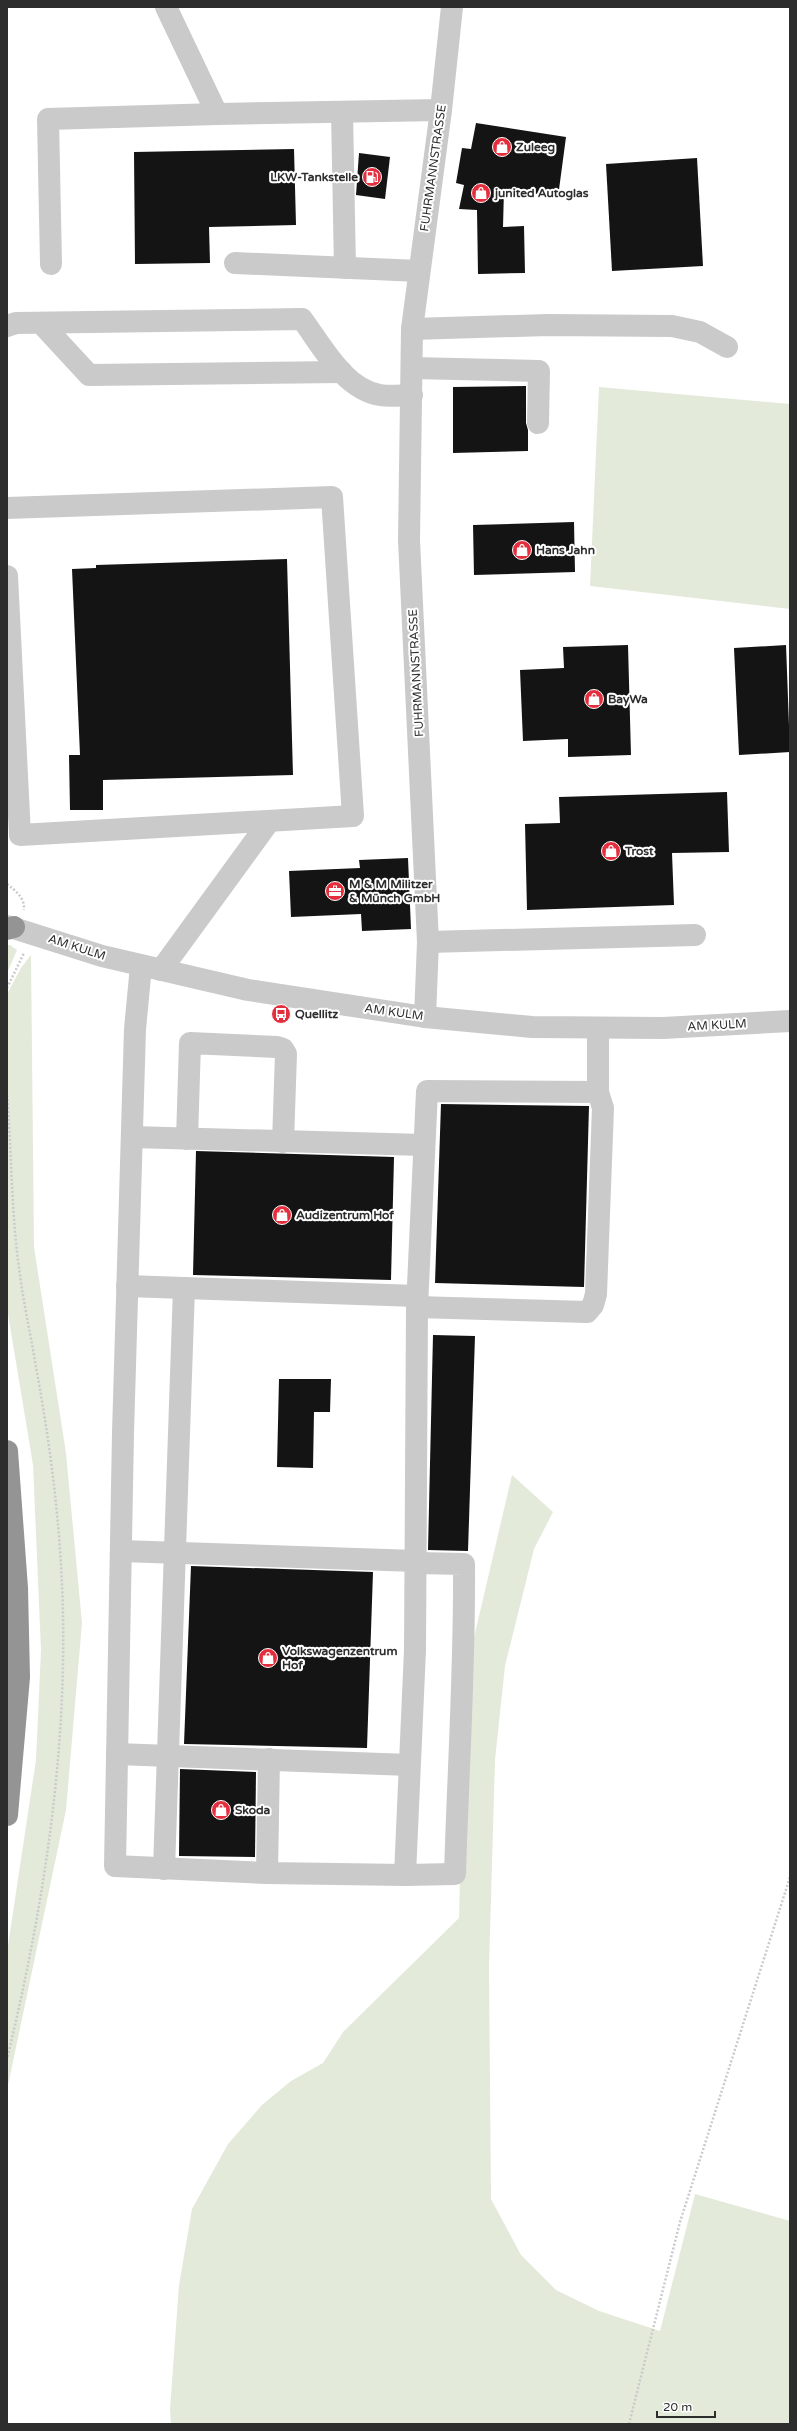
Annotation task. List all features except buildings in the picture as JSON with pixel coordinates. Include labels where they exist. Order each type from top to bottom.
[{"type":"highway","points":[[7,1451],[17,1580],[19,1677],[7,1815]]},
{"type":"street","points":[[166,7],[217,114]]},
{"type":"street","name":"FUHRMANNSTRASSE","points":[[425,1017],[428,942],[409,540],[412,329],[441,110],[452,7]]},
{"type":"street","points":[[52,264],[48,119],[441,110]]},
{"type":"street","points":[[342,112],[345,268]]},
{"type":"street","points":[[235,263],[419,271]]},
{"type":"street","points":[[7,326],[16,323],[40,322],[302,319],[342,372],[355,386],[380,395],[412,395]]},
{"type":"street","points":[[40,322],[89,375],[342,372]]},
{"type":"street","points":[[412,329],[548,325],[672,326],[700,332],[727,347]]},
{"type":"street","points":[[412,368],[539,371],[538,423]]},
{"type":"street","points":[[7,508],[332,497],[353,816],[20,835],[7,576]]},
{"type":"street","points":[[121,1551],[464,1564],[465,1632],[461,1685],[455,1874],[405,1875],[267,1873],[115,1866],[121,1551],[127,1286],[135,1022],[151,968],[268,822]]},
{"type":"street","name":"AM KULM","points":[[17,929],[102,956],[151,968],[286,997],[425,1017],[532,1027],[598,1028],[663,1028],[790,1021]]},
{"type":"street","points":[[428,942],[695,935]]},
{"type":"street","points":[[127,1286],[184,1288],[587,1312],[593,1305],[596,1294],[602,1108],[598,1092],[598,1028]]},
{"type":"street","points":[[187,1139],[190,1043],[276,1046],[283,1049],[286,1054],[283,1142]]},
{"type":"street","points":[[405,1875],[415,1650],[417,1302],[427,1092],[598,1092]]},
{"type":"street","points":[[132,1137],[424,1145]]},
{"type":"street","points":[[164,1869],[173,1552],[184,1288]]},
{"type":"street","points":[[117,1754],[410,1765]]},
{"type":"street","points":[[267,1873],[269,1759]]},
{"type":"path","points":[[7,884],[15,890],[23,900],[24,908],[17,929],[19,961],[7,988]]},
{"type":"path","points":[[629,2424],[680,2222],[790,1877]]},
{"type":"green space","points":[[599,387],[790,404],[790,609],[590,586]]},
{"type":"green space","points":[[7,945],[10,945],[17,950],[7,973]]},
{"type":"green space","points":[[31,955],[34,1247],[66,1453],[82,1623],[66,1810],[7,2090],[7,1952],[36,1760],[41,1650],[33,1465],[7,1308],[7,994],[21,968]]},
{"type":"green space","points":[[512,1475],[553,1512],[534,1549],[505,1666],[495,1760],[489,1967],[491,2199],[521,2255],[556,2290],[599,2311],[660,2331],[695,2194],[790,2221],[790,2424],[171,2424],[170,2409],[179,2285],[192,2209],[228,2144],[262,2105],[291,2081],[323,2063],[343,2032],[459,1918],[465,1676]]},
{"type":"place","name":"Zuleeg","points":[[502,147]]},
{"type":"place","name":"LKW-Tankstelle","points":[[372,177]]},
{"type":"place","name":"junited Autoglas","points":[[481,193]]},
{"type":"place","name":"Hans Jahn","points":[[522,550]]},
{"type":"place","name":"BayWa","points":[[594,699]]},
{"type":"place","name":"Trost","points":[[611,851]]},
{"type":"place","name":"M & M Militzer & Münch GmbH","points":[[335,891]]},
{"type":"place","name":"Quellitz","points":[[281,1014]]},
{"type":"place","name":"Audizentrum Hof","points":[[282,1215]]},
{"type":"place","name":"Volkswagenzentrum Hof","points":[[268,1658]]},
{"type":"place","name":"Skoda","points":[[221,1810]]}]
